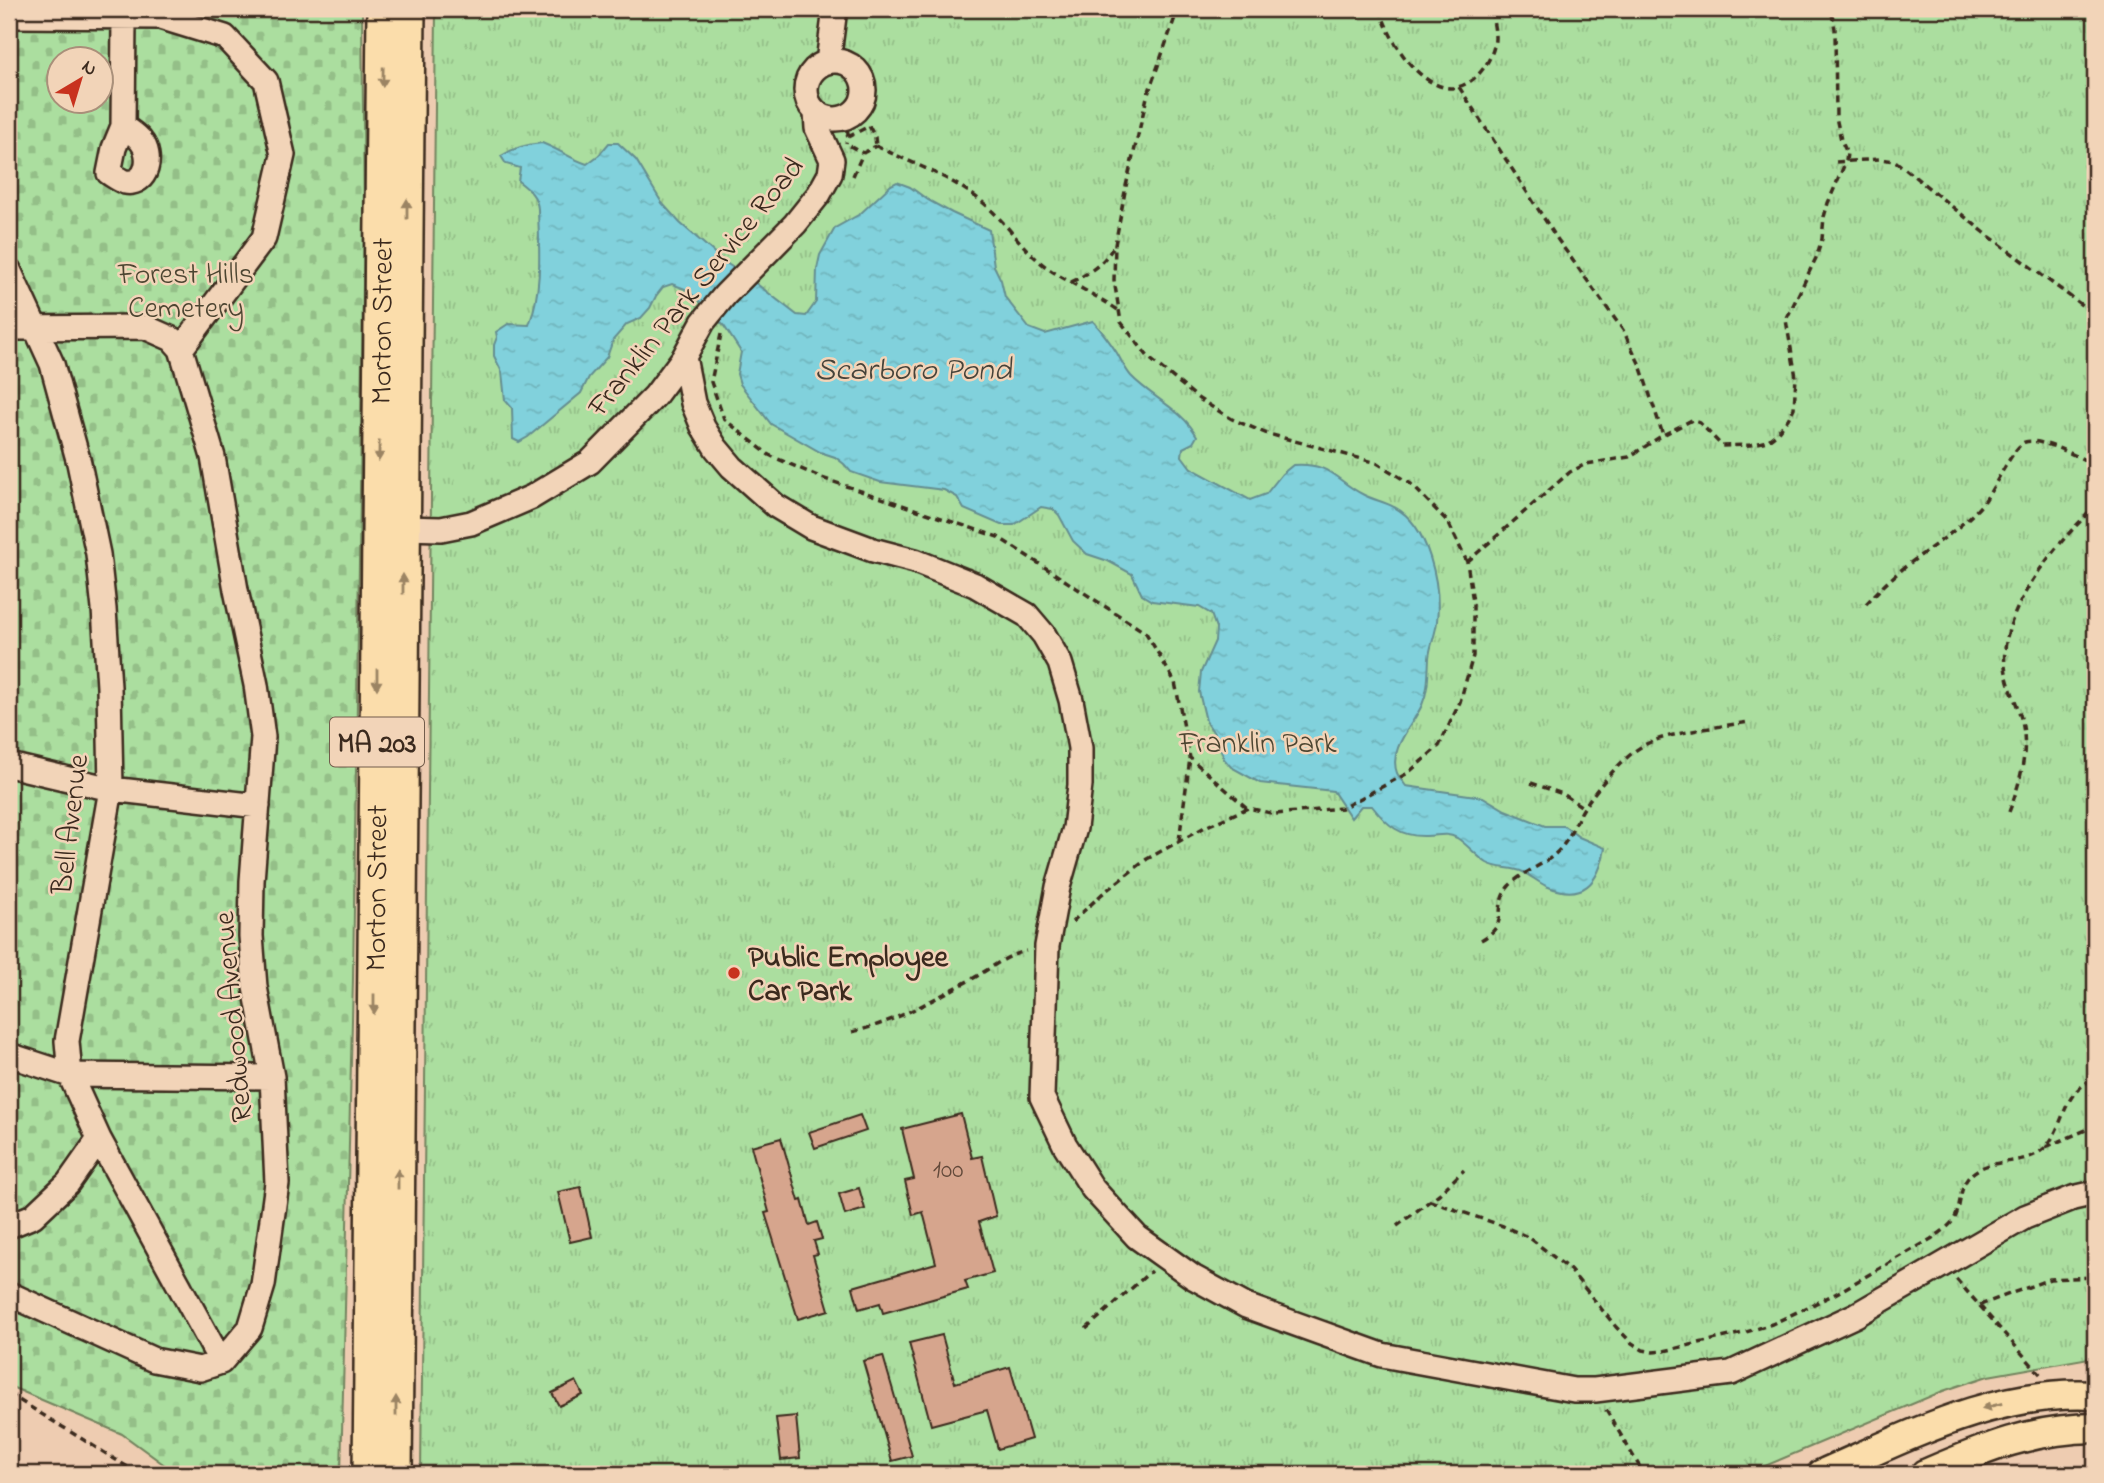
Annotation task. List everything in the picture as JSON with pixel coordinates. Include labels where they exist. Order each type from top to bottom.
[{"type":"highway","name":"Morton Street","points":[[370,1474],[384,9]]},
{"type":"highway","name":"Morton Street","points":[[396,1474],[408,9]]},
{"type":"main road","points":[[1822,1474],[1941,1422],[1989,1406],[2022,1399],[2090,1395],[2090,1428],[2025,1436],[1925,1474]]},
{"type":"street","points":[[816,113],[834,120],[845,118],[852,114],[863,99],[862,80],[857,72],[850,65],[828,62],[835,9]]},
{"type":"street","points":[[9,16],[160,17],[225,37],[266,81],[283,155],[264,238],[181,349],[172,339],[145,327],[9,328]]},
{"type":"street","points":[[123,126],[124,18]]},
{"type":"street","name":"Franklin Park Service Road","points":[[404,528],[441,529],[471,523],[532,496],[590,462],[655,396],[684,357],[714,325],[748,270],[795,224],[828,178],[832,160],[817,128],[816,113],[807,99],[807,82],[816,68],[828,62]]},
{"type":"street","name":"Bell Avenue","points":[[9,270],[52,364],[79,463],[97,554],[110,687],[111,789],[67,1041],[70,1075],[99,1139],[221,1362]]},
{"type":"street","name":"Redwood Avenue","points":[[181,349],[213,457],[256,685],[262,737],[251,936],[255,987],[272,1077],[277,1183],[263,1284],[250,1328],[221,1362]]},
{"type":"street","points":[[684,357],[692,403],[710,437],[732,467],[776,506],[811,527],[975,584],[1027,615],[1044,635],[1059,663],[1072,700],[1080,748],[1080,785],[1075,828],[1058,887],[1047,946],[1042,1097],[1065,1145],[1093,1189],[1137,1237],[1193,1277],[1246,1306],[1382,1355],[1574,1390],[1595,1390],[1731,1373],[1856,1315],[2025,1217],[2073,1198],[2095,1193]]},
{"type":"street","points":[[9,765],[111,789],[258,806]]},
{"type":"street","points":[[9,1055],[70,1075],[272,1077]]},
{"type":"street","points":[[9,1226],[33,1216],[68,1183],[99,1139]]},
{"type":"street","points":[[9,1294],[153,1360],[200,1369],[221,1362]]},
{"type":"path","points":[[1178,9],[1147,97],[1125,186],[1115,244],[1114,280],[1121,323],[1149,358],[1199,399],[1232,419],[1265,433],[1377,463],[1411,484],[1448,522],[1468,562],[1473,603],[1473,656],[1460,702],[1439,746],[1408,773],[1342,808],[1275,814],[1248,808],[1190,758]]},
{"type":"path","points":[[1380,9],[1386,27],[1403,56],[1426,78],[1444,88],[1459,87],[1470,81],[1492,55],[1496,37],[1491,9]]},
{"type":"path","points":[[1675,9],[1703,9]]},
{"type":"path","points":[[1468,562],[1570,472],[1586,464],[1629,457],[1662,435],[1692,420],[1700,423],[1722,446],[1767,441],[1788,419],[1794,408],[1796,377],[1786,320],[1816,258],[1828,203],[1847,153],[1836,117],[1835,29],[1832,9]]},
{"type":"path","points":[[1459,87],[1558,240],[1623,330],[1640,365],[1662,435]]},
{"type":"path","points":[[845,118],[848,137],[869,126],[876,137],[876,146]]},
{"type":"path","points":[[846,144],[863,153],[876,146]]},
{"type":"path","points":[[876,146],[932,171],[981,201],[1032,256],[1050,270],[1094,293],[1119,311]]},
{"type":"path","points":[[1836,162],[1880,159],[1895,162],[1984,233],[2095,315]]},
{"type":"path","points":[[1071,282],[1106,258],[1115,244]]},
{"type":"path","points":[[714,325],[711,382],[724,419],[769,455],[822,478],[998,537],[1146,633],[1175,682],[1190,758],[1179,841]]},
{"type":"path","points":[[1866,604],[1895,575],[1965,522],[1993,489],[2022,443],[2036,442],[2095,465]]},
{"type":"path","points":[[2008,812],[2020,778],[2024,738],[2021,716],[2009,687],[2005,667],[2006,638],[2021,601],[2038,570],[2095,507]]},
{"type":"path","points":[[1481,940],[1498,926],[1502,898],[1509,887],[1555,855],[1584,808],[1626,758],[1644,745],[1676,735],[1749,722]]},
{"type":"path","points":[[1531,783],[1563,794],[1584,808]]},
{"type":"path","points":[[852,1032],[876,1027],[975,977],[1001,960],[1047,946],[1102,894],[1147,859],[1205,827],[1248,808]]},
{"type":"path","points":[[2044,1148],[2074,1096],[2082,1086],[2095,1079]]},
{"type":"path","points":[[1430,1201],[1530,1238],[1570,1270],[1632,1343],[1643,1350],[1664,1351],[1772,1324],[1835,1294],[1946,1229],[1956,1216],[1964,1186],[1974,1172],[1997,1163],[2036,1154],[2095,1126]]},
{"type":"path","points":[[1397,1226],[1464,1170]]},
{"type":"path","points":[[1086,1329],[1166,1258]]},
{"type":"path","points":[[1943,1265],[2043,1377]]},
{"type":"path","points":[[1979,1305],[2050,1279],[2095,1277]]},
{"type":"path","points":[[1595,1390],[1644,1474]]},
{"type":"path","points":[[9,1394],[139,1474]]},
{"type":"green space","name":"Forest Hills Cemetery","points":[[9,9],[362,9],[364,215],[353,979],[341,1474],[177,1474],[122,1434],[9,1386]]},
{"type":"green space","name":"Franklin Park","points":[[436,9],[2095,9],[2095,1357],[1988,1376],[1943,1391],[1746,1474],[421,1474]]},
{"type":"water","name":"Scarboro Pond","points":[[542,143],[587,164],[609,143],[618,143],[636,160],[662,203],[680,223],[726,263],[797,315],[806,316],[816,302],[820,255],[835,228],[860,214],[891,185],[897,182],[910,187],[928,200],[989,230],[994,266],[1005,297],[1029,328],[1045,334],[1093,321],[1131,376],[1183,418],[1197,436],[1193,443],[1183,448],[1182,456],[1191,468],[1250,500],[1266,494],[1293,465],[1316,466],[1325,469],[1354,490],[1394,507],[1416,527],[1424,542],[1434,574],[1438,607],[1426,693],[1399,746],[1395,764],[1397,773],[1406,786],[1483,797],[1505,810],[1545,826],[1564,826],[1579,837],[1605,848],[1593,880],[1587,886],[1570,892],[1546,886],[1523,872],[1487,863],[1453,836],[1417,836],[1401,832],[1383,819],[1372,806],[1361,806],[1351,818],[1333,791],[1260,783],[1231,767],[1224,759],[1217,738],[1206,721],[1199,692],[1201,672],[1215,641],[1216,628],[1211,614],[1199,607],[1152,601],[1142,595],[1132,574],[1108,561],[1087,554],[1073,541],[1053,509],[1041,507],[1014,525],[1001,525],[964,509],[957,497],[944,490],[880,482],[851,472],[835,457],[820,452],[771,424],[740,384],[737,374],[741,352],[724,326],[685,289],[672,284],[663,287],[641,318],[627,324],[613,340],[607,357],[589,377],[581,393],[528,437],[519,442],[513,439],[512,408],[505,400],[502,372],[494,356],[494,345],[496,332],[508,324],[529,325],[538,282],[538,209],[534,196],[518,181],[520,168],[506,164],[501,156],[521,146]]},
{"type":"building","points":[[961,1114],[972,1158],[982,1156],[996,1216],[979,1222],[993,1273],[965,1281],[968,1289],[883,1313],[880,1303],[859,1309],[853,1287],[936,1263],[923,1212],[913,1215],[905,1181],[914,1179],[902,1129]]},
{"type":"building","points":[[860,1115],[866,1131],[815,1148],[809,1132]]},
{"type":"building","points":[[781,1138],[799,1201],[802,1200],[809,1225],[817,1222],[822,1239],[814,1241],[818,1254],[813,1255],[829,1310],[798,1319],[765,1213],[769,1212],[751,1146]]},
{"type":"building","points":[[581,1187],[592,1237],[570,1242],[558,1192]]},
{"type":"building","points":[[859,1188],[865,1209],[845,1215],[839,1194]]},
{"type":"building","points":[[942,1335],[955,1383],[1010,1367],[1031,1439],[998,1449],[987,1410],[931,1425],[909,1343]]},
{"type":"building","points":[[883,1356],[912,1456],[892,1461],[863,1361]]},
{"type":"building","points":[[576,1381],[583,1395],[559,1406],[552,1393]]},
{"type":"building","points":[[796,1416],[800,1458],[781,1460],[776,1418]]},
{"type":"place","name":"Public Employee Car Park","points":[[734,973]]}]
